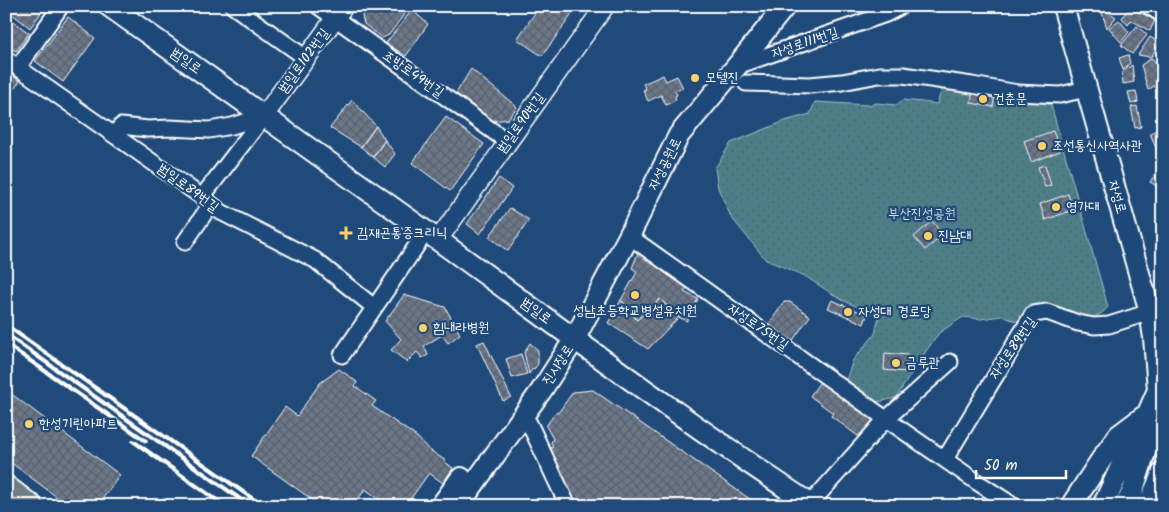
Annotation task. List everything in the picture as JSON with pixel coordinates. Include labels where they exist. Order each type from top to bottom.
[{"type":"main road","name":"범일로","points":[[109,6],[803,503]]},
{"type":"main road","name":"자성공원로","points":[[574,340],[629,236],[679,135],[741,74],[785,6]]},
{"type":"main road","name":"자성로","points":[[1063,6],[1086,89],[1156,309],[1154,338],[1157,404],[1147,446],[1132,493],[1125,506]]},
{"type":"main road","name":"진시장로","points":[[541,391],[574,340]]},
{"type":"main road","points":[[473,506],[523,438],[541,391]]},
{"type":"main road","points":[[441,506],[501,422],[541,391]]},
{"type":"main road","points":[[458,506],[541,391]]},
{"type":"main road","points":[[1103,501],[1157,404]]},
{"type":"main road","points":[[1071,506],[1119,435],[1157,404]]},
{"type":"main road","points":[[1148,506],[1163,472]]},
{"type":"main road","points":[[6,487],[31,506]]},
{"type":"street","points":[[12,63],[61,6]]},
{"type":"street","points":[[234,6],[306,58]]},
{"type":"street","name":"조방로49번길","points":[[318,6],[339,12],[508,142]]},
{"type":"street","name":"범일로90번길","points":[[432,236],[508,142],[605,6]]},
{"type":"street","name":"자성로111번길","points":[[741,74],[886,14],[900,6]]},
{"type":"street","points":[[1149,6],[1163,15]]},
{"type":"street","name":"범일로102번길","points":[[264,116],[339,12]]},
{"type":"street","name":"범일로89번길","points":[[12,63],[222,212],[315,260],[374,307]]},
{"type":"street","points":[[741,74],[818,84],[842,82],[879,75],[903,75],[1018,93],[1060,95],[1086,89]]},
{"type":"street","points":[[114,135],[121,126],[148,129],[209,130],[232,126],[264,116]]},
{"type":"street","points":[[185,242],[207,201],[264,116]]},
{"type":"street","points":[[342,355],[374,307],[432,236]]},
{"type":"street","name":"자성로75번길","points":[[629,236],[886,419],[1014,506]]},
{"type":"street","name":"자성로89번길","points":[[945,459],[1033,314],[1047,312],[1078,324],[1094,326],[1108,325],[1156,309]]},
{"type":"street","points":[[886,419],[950,362]]},
{"type":"street","name":"범일로","points":[[803,503],[886,419]]},
{"type":"street","points":[[529,423],[568,506]]},
{"type":"green space","name":"부산진성공원","points":[[944,82],[1002,92],[1051,105],[1108,307],[1091,319],[1029,304],[1019,322],[1001,316],[981,319],[963,317],[939,333],[896,398],[873,403],[845,383],[853,360],[875,334],[879,316],[842,300],[803,275],[766,260],[731,217],[718,188],[715,168],[731,143],[785,121],[810,114],[815,102],[896,105],[903,100],[937,104]]},
{"type":"building","points":[[6,6],[46,6],[30,28],[6,9]]},
{"type":"building","points":[[370,6],[410,6],[389,35],[382,38],[364,24],[362,16]]},
{"type":"building","points":[[540,6],[578,6],[542,56],[517,39]]},
{"type":"building","points":[[1104,9],[1116,17],[1107,28],[1101,10]]},
{"type":"building","points":[[412,10],[428,24],[406,56],[386,43]]},
{"type":"building","points":[[1130,10],[1135,10],[1155,20],[1150,31],[1131,20],[1128,25],[1122,18]]},
{"type":"building","points":[[6,16],[29,33],[16,51],[12,49],[9,53],[6,51]]},
{"type":"building","points":[[68,17],[95,38],[63,82],[35,61]]},
{"type":"building","points":[[1119,20],[1129,32],[1121,42],[1109,28]]},
{"type":"building","points":[[1137,26],[1147,35],[1132,54],[1121,45]]},
{"type":"building","points":[[1150,37],[1160,43],[1151,57],[1138,55]]},
{"type":"building","points":[[1128,55],[1130,63],[1123,70],[1119,58]]},
{"type":"building","points":[[1152,58],[1163,75],[1163,80],[1148,90],[1141,65]]},
{"type":"building","points":[[1132,65],[1134,82],[1123,84],[1122,72]]},
{"type":"building","points":[[471,69],[517,107],[508,119],[493,121],[455,95]]},
{"type":"building","points":[[6,71],[20,81],[6,99]]},
{"type":"building","points":[[663,75],[666,81],[677,76],[683,88],[675,91],[677,95],[675,96],[676,100],[666,105],[661,95],[648,101],[643,90],[646,89],[643,84]]},
{"type":"building","name":"건춘문","points":[[973,90],[995,94],[993,107],[971,103]]},
{"type":"building","points":[[1136,91],[1138,102],[1131,104],[1128,92]]},
{"type":"building","points":[[352,100],[376,126],[361,147],[330,128]]},
{"type":"building","points":[[1137,106],[1141,127],[1135,128],[1131,107]]},
{"type":"building","points":[[446,117],[484,144],[450,191],[412,163]]},
{"type":"building","points":[[376,126],[385,140],[373,157],[361,147]]},
{"type":"building","points":[[1163,128],[1163,151],[1158,153],[1150,133]]},
{"type":"building","name":"조선통신사역사관","points":[[1053,131],[1060,151],[1031,162],[1024,141]]},
{"type":"building","points":[[385,140],[395,154],[385,167],[373,157]]},
{"type":"building","points":[[1045,165],[1051,185],[1045,187],[1038,167]]},
{"type":"building","points":[[1161,165],[1163,166],[1163,190],[1150,182]]},
{"type":"building","points":[[499,178],[512,188],[480,234],[467,224]]},
{"type":"building","name":"영가대","points":[[1068,194],[1073,210],[1045,220],[1040,204]]},
{"type":"building","points":[[510,208],[529,220],[508,251],[489,237]]},
{"type":"building","name":"진남대","points":[[932,221],[943,235],[925,250],[914,237]]},
{"type":"building","points":[[638,253],[663,266],[662,271],[687,288],[684,292],[698,299],[687,321],[676,316],[660,299],[637,320],[621,300],[637,272],[632,268]]},
{"type":"building","name":"힘내라병원","points":[[404,295],[445,307],[460,334],[448,343],[442,335],[424,346],[428,355],[422,358],[417,352],[407,362],[391,350],[401,339],[385,321]]},
{"type":"building","points":[[660,299],[679,317],[648,349],[608,323],[621,300],[637,320]]},
{"type":"building","name":"자성대 경로당","points":[[832,300],[867,315],[864,324],[828,308]]},
{"type":"building","points":[[784,302],[790,302],[810,316],[791,343],[767,327]]},
{"type":"building","points":[[484,341],[511,397],[503,401],[477,344]]},
{"type":"building","points":[[530,343],[538,350],[538,364],[529,374],[524,352]]},
{"type":"building","name":"금루관","points":[[885,353],[908,355],[906,372],[884,370]]},
{"type":"building","points":[[521,354],[527,374],[512,378],[506,359]]},
{"type":"building","points":[[339,369],[357,382],[355,386],[376,401],[372,406],[417,437],[428,449],[453,468],[443,483],[429,473],[409,501],[399,506],[386,504],[365,489],[354,506],[321,506],[251,456],[285,407],[297,416],[320,383]]},
{"type":"building","points":[[820,382],[875,421],[862,439],[831,416],[833,413],[810,396]]},
{"type":"building","name":"한성기린아파트","points":[[6,390],[120,475],[97,506],[69,506],[6,459]]},
{"type":"building","points":[[593,390],[760,506],[577,506],[550,449],[553,447],[551,442],[553,439],[546,426],[573,392]]},
{"type":"railway","points":[[6,325],[263,506]]},
{"type":"railway","points":[[6,334],[250,506]]},
{"type":"railway","points":[[6,344],[146,441]]},
{"type":"railway","points":[[133,441],[225,506]]},
{"type":"place","name":"모텔진","points":[[695,78]]},
{"type":"place","name":"건춘문","points":[[983,99]]},
{"type":"place","name":"조선통신사역사관","points":[[1042,146]]},
{"type":"place","name":"영가대","points":[[1056,207]]},
{"type":"place","name":"김재곤통증크리닉","points":[[346,233]]},
{"type":"place","name":"진남대","points":[[928,236]]},
{"type":"place","name":"성남초등학교병설유치원","points":[[635,295]]},
{"type":"place","name":"자성대 경로당","points":[[848,312]]},
{"type":"place","name":"힘내라병원","points":[[423,328]]},
{"type":"place","name":"금루관","points":[[896,363]]},
{"type":"place","name":"한성기린아파트","points":[[29,424]]}]
